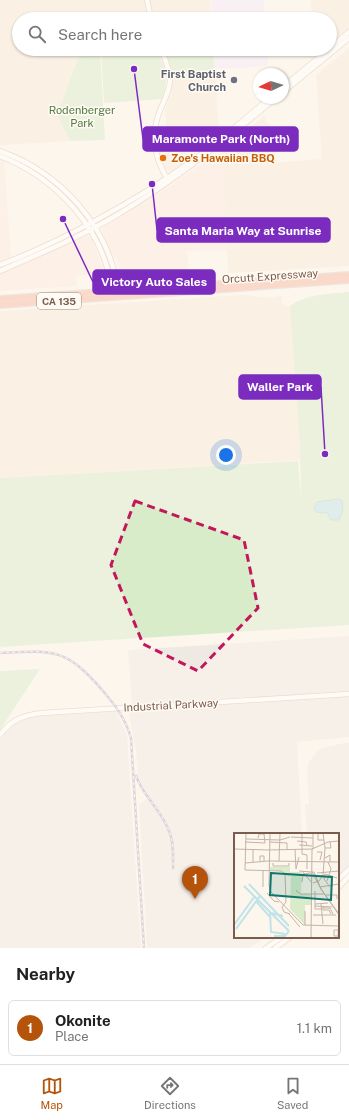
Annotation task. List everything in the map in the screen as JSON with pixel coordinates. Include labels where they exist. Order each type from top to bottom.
[{"type":"highway","name":"Orcutt Expressway","points":[[0,306],[115,294],[349,275]]},
{"type":"highway","name":"Orcutt Expressway","points":[[0,299],[115,294],[349,280]]},
{"type":"main road","points":[[147,0],[150,12]]},
{"type":"main road","points":[[337,42],[349,32]]},
{"type":"main road","points":[[337,48],[349,38]]},
{"type":"main road","points":[[163,56],[170,80],[167,95],[156,121],[154,142],[158,162],[168,180]]},
{"type":"main road","points":[[289,82],[320,56]]},
{"type":"main road","points":[[289,87],[327,56]]},
{"type":"main road","points":[[0,265],[91,222],[168,180],[263,104]]},
{"type":"main road","points":[[0,271],[92,228],[201,159],[269,104]]},
{"type":"main road","points":[[0,151],[32,165],[53,180],[75,201],[91,222],[92,228],[110,260],[115,294]]},
{"type":"main road","points":[[0,156],[21,165],[49,183],[70,203],[86,224],[92,228]]},
{"type":"main road","name":"Industrial Parkway","points":[[0,735],[15,720],[27,714],[349,694]]},
{"type":"main road","points":[[339,879],[349,869]]},
{"type":"main road","points":[[339,887],[349,876]]},
{"type":"main road","points":[[266,948],[281,938]]},
{"type":"main road","points":[[275,948],[289,938]]},
{"type":"highlighted area","points":[[135,501],[244,540],[258,608],[198,671],[143,644],[111,565]]},
{"type":"shaded area","points":[[0,0],[210,0],[211,12],[12,12],[12,56],[81,56],[78,59],[57,115],[70,141],[0,145]]},
{"type":"shaded area","points":[[211,0],[264,0],[265,12],[212,12]]},
{"type":"shaded area","points":[[311,0],[349,0],[349,28],[337,37],[337,12],[312,12]]},
{"type":"shaded area","points":[[349,48],[349,266],[228,273],[222,151],[264,116],[270,127],[272,163],[322,159],[316,75]]},
{"type":"shaded area","points":[[214,56],[267,56],[268,66],[215,69]]},
{"type":"shaded area","points":[[215,73],[219,135],[206,144],[168,146],[165,109],[171,94],[173,75]]},
{"type":"shaded area","points":[[158,129],[167,129],[168,146],[181,146],[190,158],[170,172],[166,170],[160,155]]},
{"type":"shaded area","points":[[222,152],[227,250],[187,251],[189,278],[123,281],[117,257],[112,257],[101,228],[170,186],[214,155],[216,157]]},
{"type":"shaded area","points":[[0,158],[4,160],[11,257],[0,262]]},
{"type":"shaded area","points":[[86,234],[92,239],[105,273],[76,276],[77,286],[0,291],[0,274]]},
{"type":"shaded area","points":[[243,295],[272,298],[282,296],[282,303],[286,307],[290,306],[301,460],[0,478],[0,311]]},
{"type":"shaded area","points":[[349,636],[349,691],[132,704],[128,650]]},
{"type":"shaded area","points":[[349,697],[349,737],[297,742],[302,833],[234,833],[234,938],[264,938],[249,948],[147,948],[139,804],[150,797],[136,775],[138,771],[136,751],[129,710]]},
{"type":"shaded area","points":[[116,711],[127,735],[141,948],[0,948],[0,740],[10,727],[18,721],[30,717]]},
{"type":"shaded area","points":[[349,743],[349,865],[339,876],[339,833],[307,833],[305,804],[309,804],[307,772],[309,762],[317,751],[325,747]]},
{"type":"green space","name":"Rodenberger Park","points":[[81,56],[100,56],[105,140],[70,141],[57,115],[78,59]]},
{"type":"green space","name":"Rodenberger Park","points":[[101,56],[160,56],[166,80],[162,99],[104,103]]},
{"type":"green space","points":[[166,56],[214,56],[215,73],[173,75]]},
{"type":"green space","points":[[349,292],[349,625],[0,647],[0,478],[298,461],[301,499],[300,447],[290,306],[303,299],[311,297]]},
{"type":"green space","points":[[40,669],[0,730],[0,671]]},
{"type":"water","points":[[339,499],[342,501],[343,510],[339,520],[331,520],[327,512],[316,512],[314,507],[317,502]]},
{"type":"railway","points":[[0,653],[47,652],[68,659],[79,666],[103,691],[116,707],[126,724],[131,738],[144,948]]},
{"type":"railway","points":[[136,776],[143,790],[162,817],[171,835],[173,868]]},
{"type":"place","name":"Maramonte Park (North)","points":[[134,69]]},
{"type":"place","name":"First Baptist Church","points":[[234,80]]},
{"type":"place","name":"Zoe's Hawaiian BBQ","points":[[163,158]]},
{"type":"place","name":"Santa Maria Way at Sunrise","points":[[152,184]]},
{"type":"place","name":"Victory Auto Sales","points":[[63,219]]},
{"type":"place","name":"Waller Park","points":[[325,454]]},
{"type":"place","name":"Okonite","points":[[195,899]]}]
